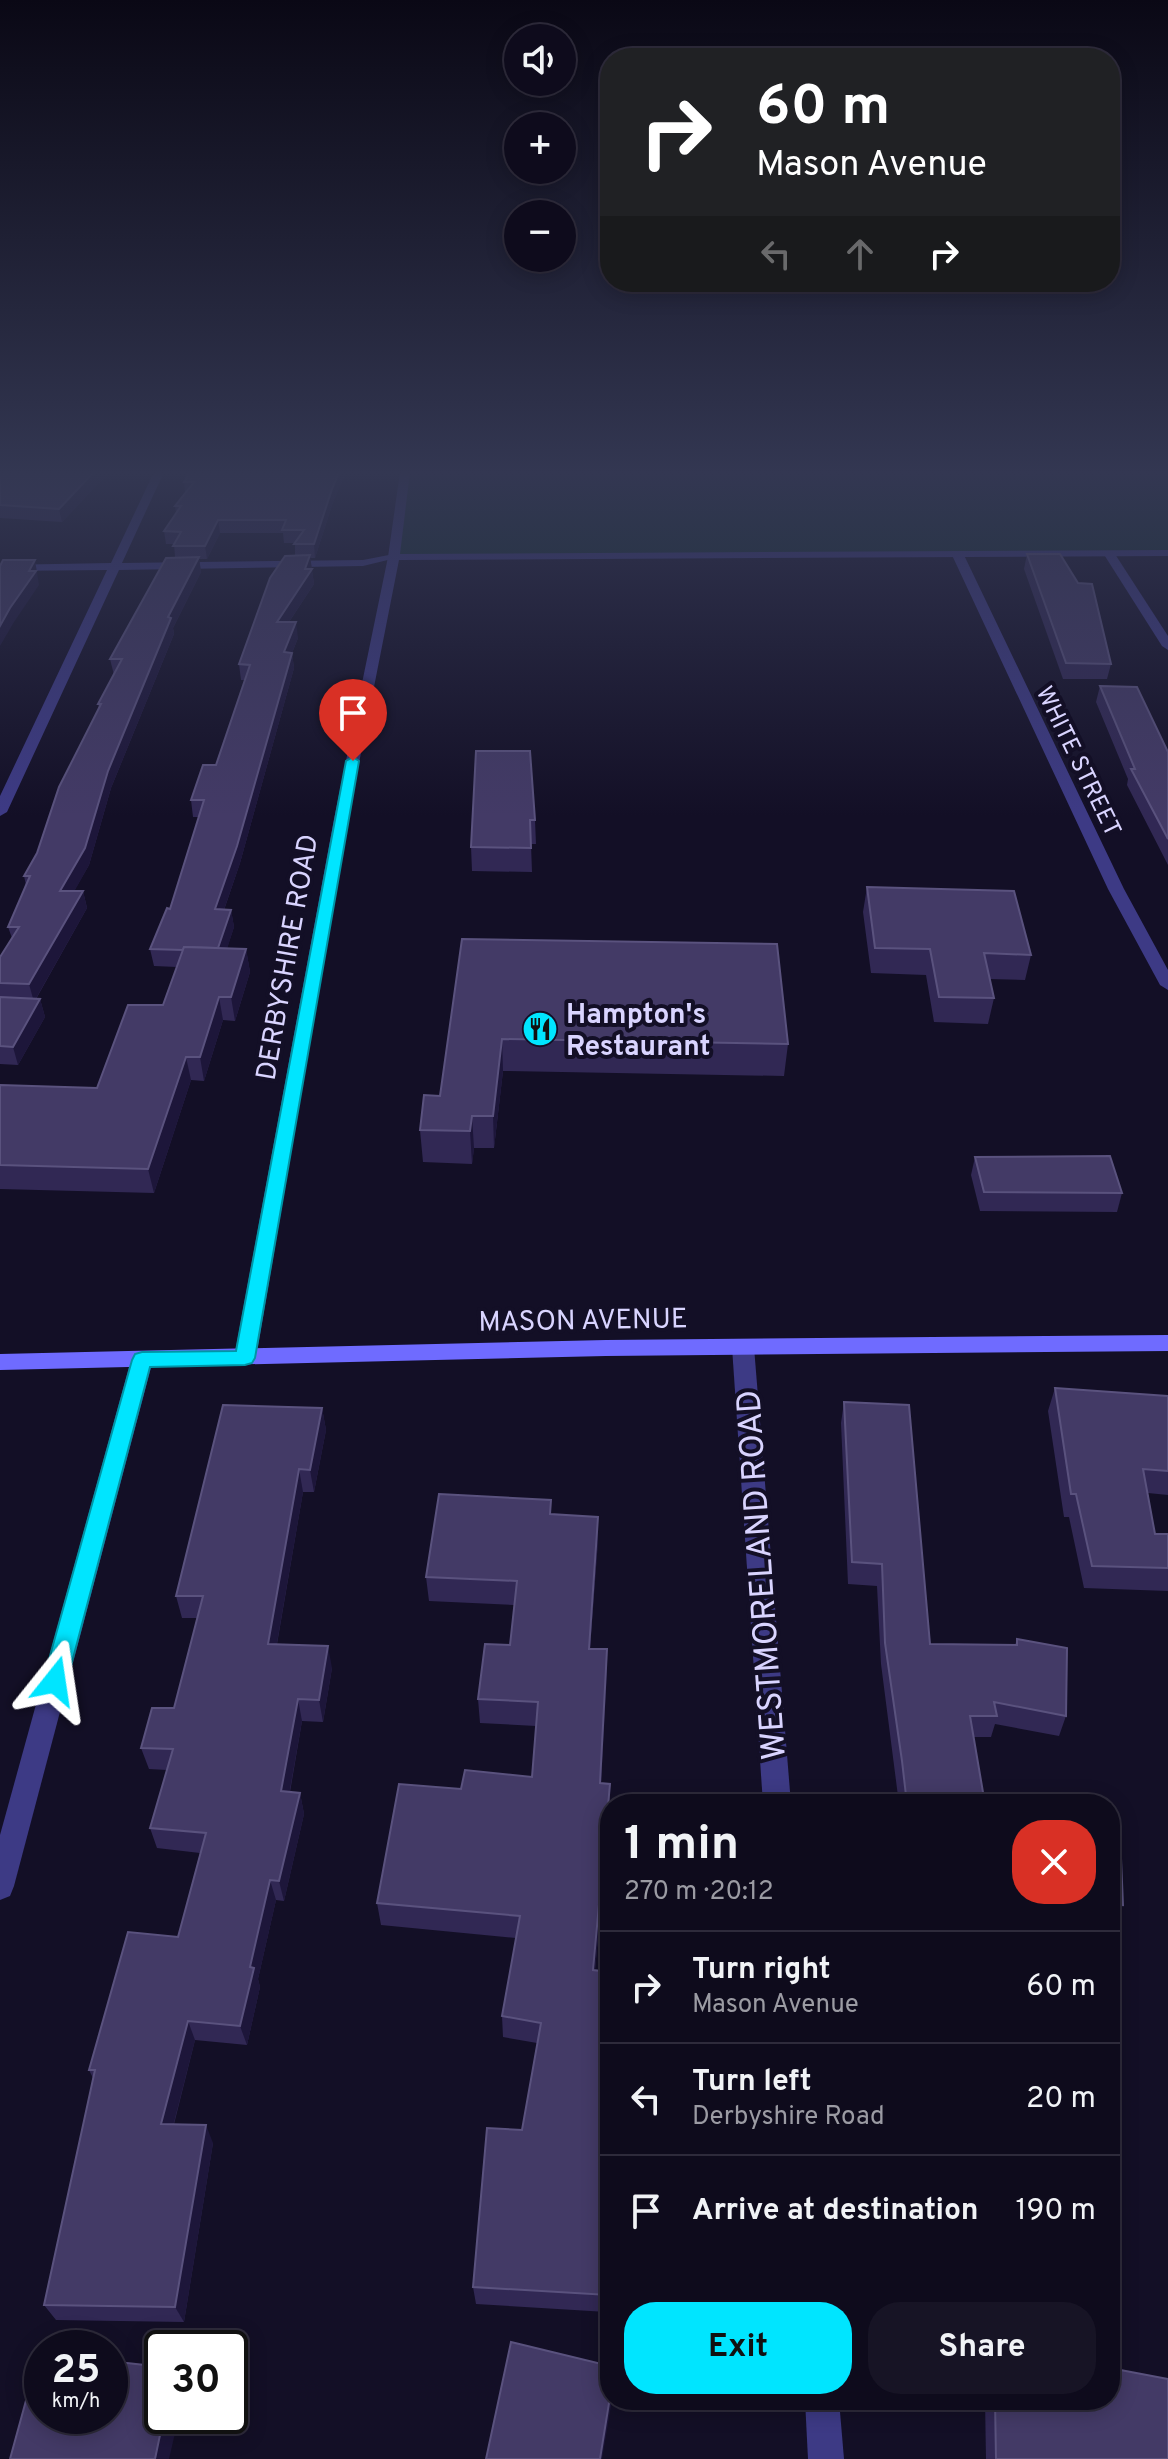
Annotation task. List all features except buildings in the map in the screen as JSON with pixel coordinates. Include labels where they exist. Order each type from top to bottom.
[{"type":"main road","name":"MASON AVENUE","points":[[0,1362],[743,1347],[1168,1343]]},
{"type":"street","points":[[0,812],[106,587]]},
{"type":"street","name":"DERBYSHIRE ROAD","points":[[245,1358],[341,819],[388,587]]},
{"type":"street","name":"WHITE STREET","points":[[973,587],[1104,864],[1168,985]]},
{"type":"street","points":[[1130,587],[1168,646]]},
{"type":"street","name":"WESTMORELAND ROAD","points":[[743,1347],[776,1794]]},
{"type":"street","points":[[0,1886],[142,1360]]},
{"type":"street","points":[[823,2410],[826,2459]]},
{"type":"place","name":"Hampton's Restaurant","points":[[540,1029]]},
{"type":"route","points":[[55,1681],[142,1360],[245,1358],[353,761]]}]
